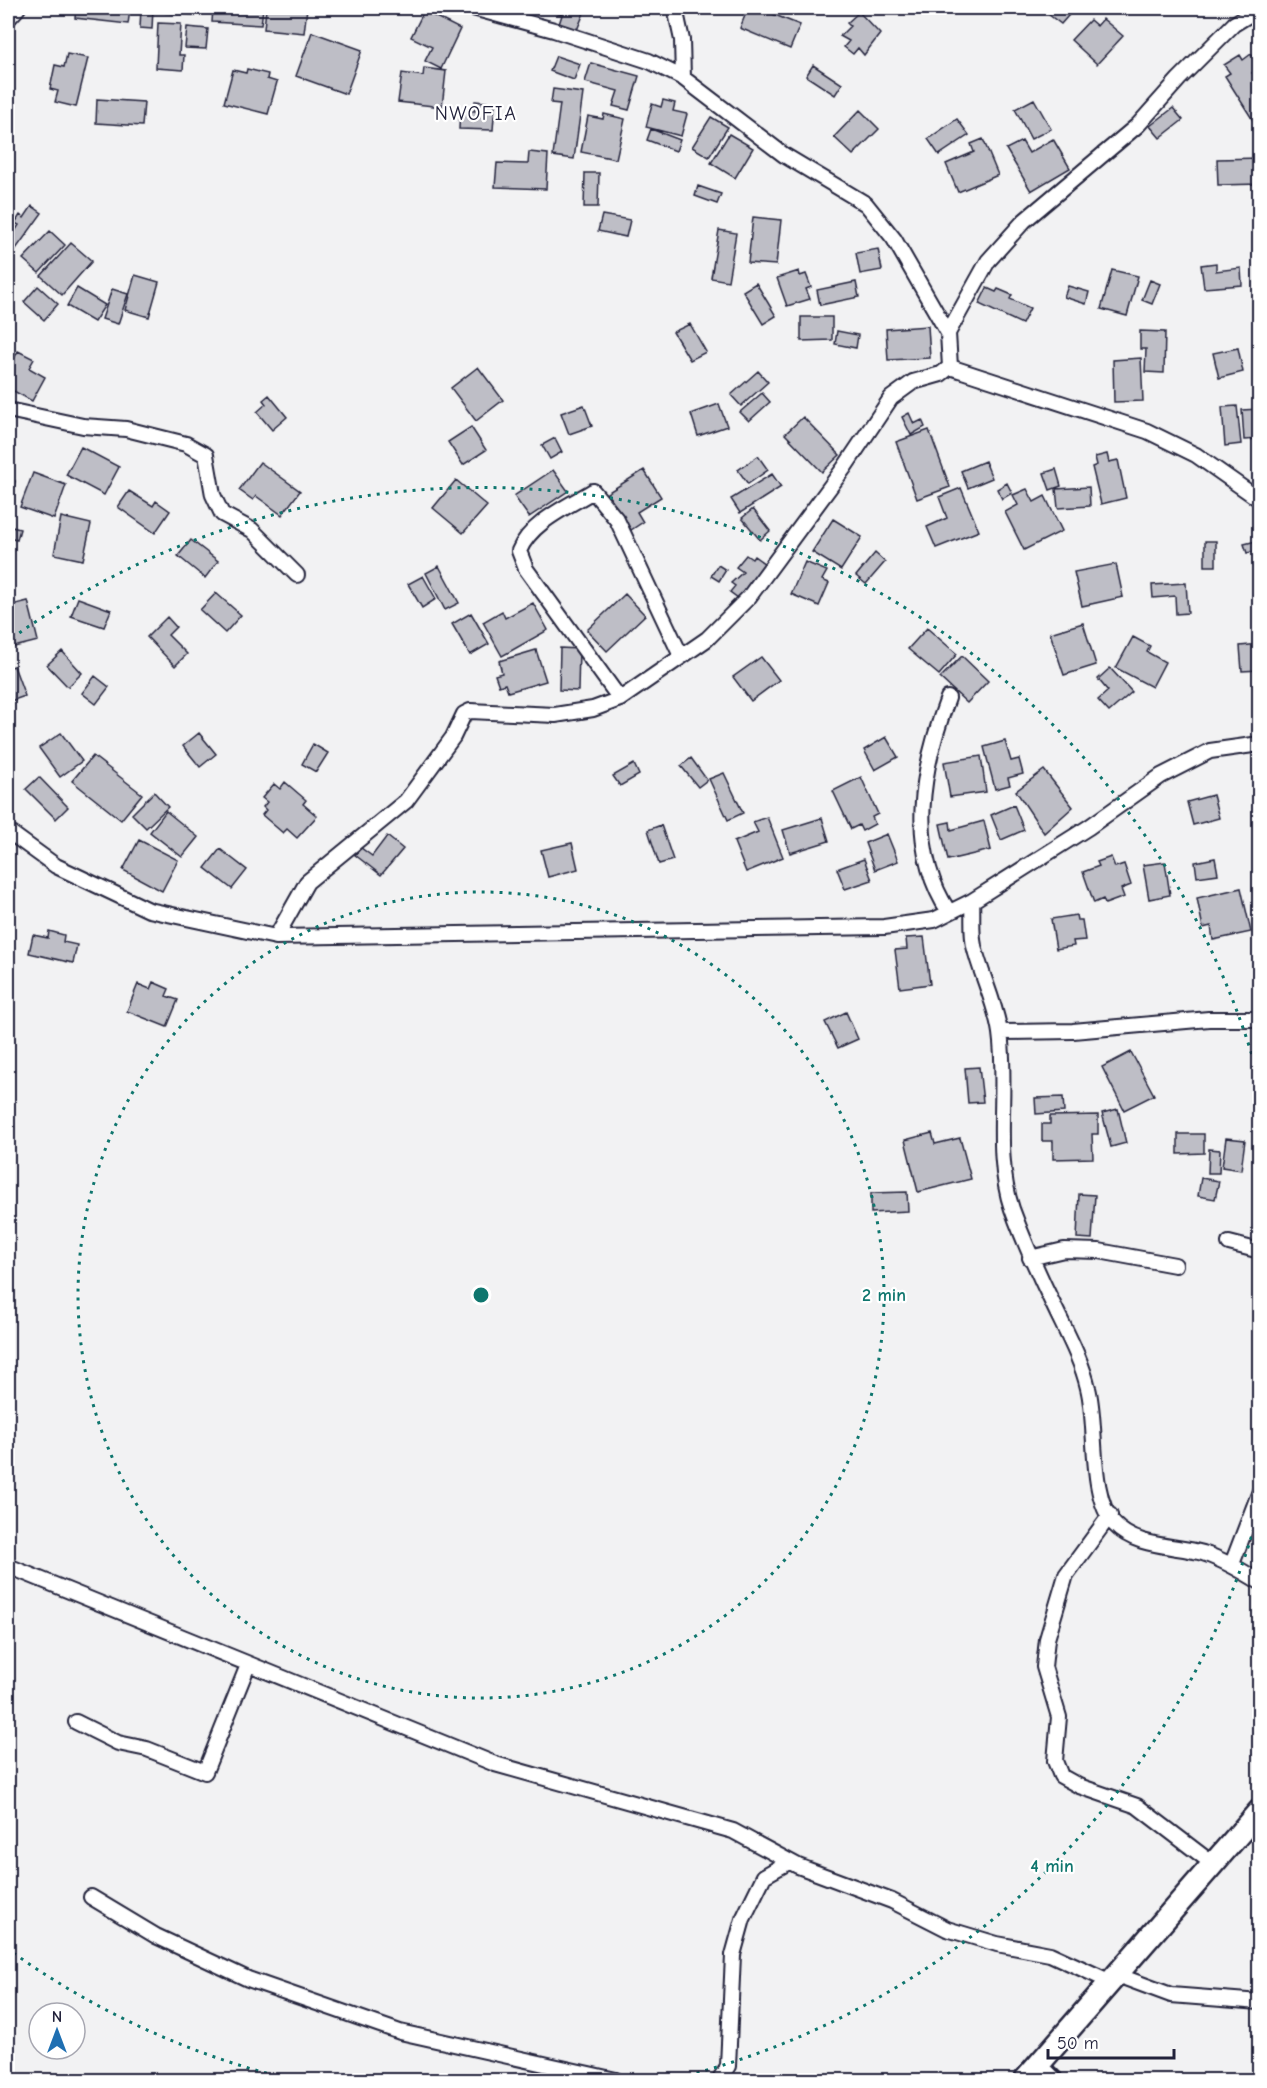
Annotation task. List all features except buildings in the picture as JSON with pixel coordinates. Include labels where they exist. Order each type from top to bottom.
[{"type":"main road","points":[[1025,2080],[1260,1810]]},
{"type":"street","points":[[8,19],[18,8]]},
{"type":"street","points":[[473,8],[554,30],[649,61],[683,78],[784,155],[866,204],[894,239],[948,333],[950,367]]},
{"type":"street","points":[[675,8],[682,40],[683,78]]},
{"type":"street","points":[[948,333],[988,261],[1024,221],[1138,125],[1179,79],[1234,24],[1260,8]]},
{"type":"street","points":[[950,367],[1147,431],[1196,455],[1260,500]]},
{"type":"street","points":[[276,937],[307,882],[406,801],[453,737],[465,714],[470,711],[555,715],[593,709],[620,699],[707,639],[749,597],[844,468],[891,398],[913,382],[941,374],[950,367]]},
{"type":"street","points":[[8,410],[83,426],[126,429],[186,444],[206,455],[208,476],[222,514],[252,530],[297,575]]},
{"type":"street","points":[[620,699],[526,569],[519,551],[524,537],[556,513],[593,491],[600,497],[616,520],[681,656]]},
{"type":"street","points":[[948,698],[925,769],[922,833],[931,876],[938,895],[949,912]]},
{"type":"street","points":[[8,831],[56,866],[149,909],[276,937],[884,927],[934,920],[972,901],[1089,827],[1161,776],[1210,751],[1260,744]]},
{"type":"street","points":[[972,901],[974,944],[1000,1032],[1006,1180],[1011,1206],[1030,1258],[1077,1351],[1094,1417],[1099,1484],[1113,1523],[1129,1536],[1163,1546],[1202,1553],[1232,1564],[1260,1582]]},
{"type":"street","points":[[1000,1032],[1083,1031],[1209,1019],[1260,1019]]},
{"type":"street","points":[[1228,1243],[1260,1251]]},
{"type":"street","points":[[1030,1258],[1064,1250],[1099,1251],[1175,1265]]},
{"type":"street","points":[[1232,1564],[1260,1491]]},
{"type":"street","points":[[1110,1515],[1066,1575],[1047,1639],[1044,1666],[1059,1717],[1055,1761],[1061,1776],[1079,1786],[1137,1806],[1213,1864]]},
{"type":"street","points":[[8,1566],[495,1764],[733,1831],[789,1862],[892,1901],[946,1929],[997,1944],[1050,1954],[1114,1978],[1171,1995],[1260,2002]]},
{"type":"street","points":[[76,1722],[118,1743],[147,1749],[205,1772],[248,1665]]},
{"type":"street","points":[[719,2080],[728,2066],[733,1955],[743,1919],[764,1876],[789,1862]]},
{"type":"street","points":[[91,1897],[156,1936],[248,1979],[410,2035],[616,2080]]},
{"type":"street","points":[[1039,2065],[1054,2080]]},
{"type":"district","name":"NWOFIA","points":[[476,113]]}]
